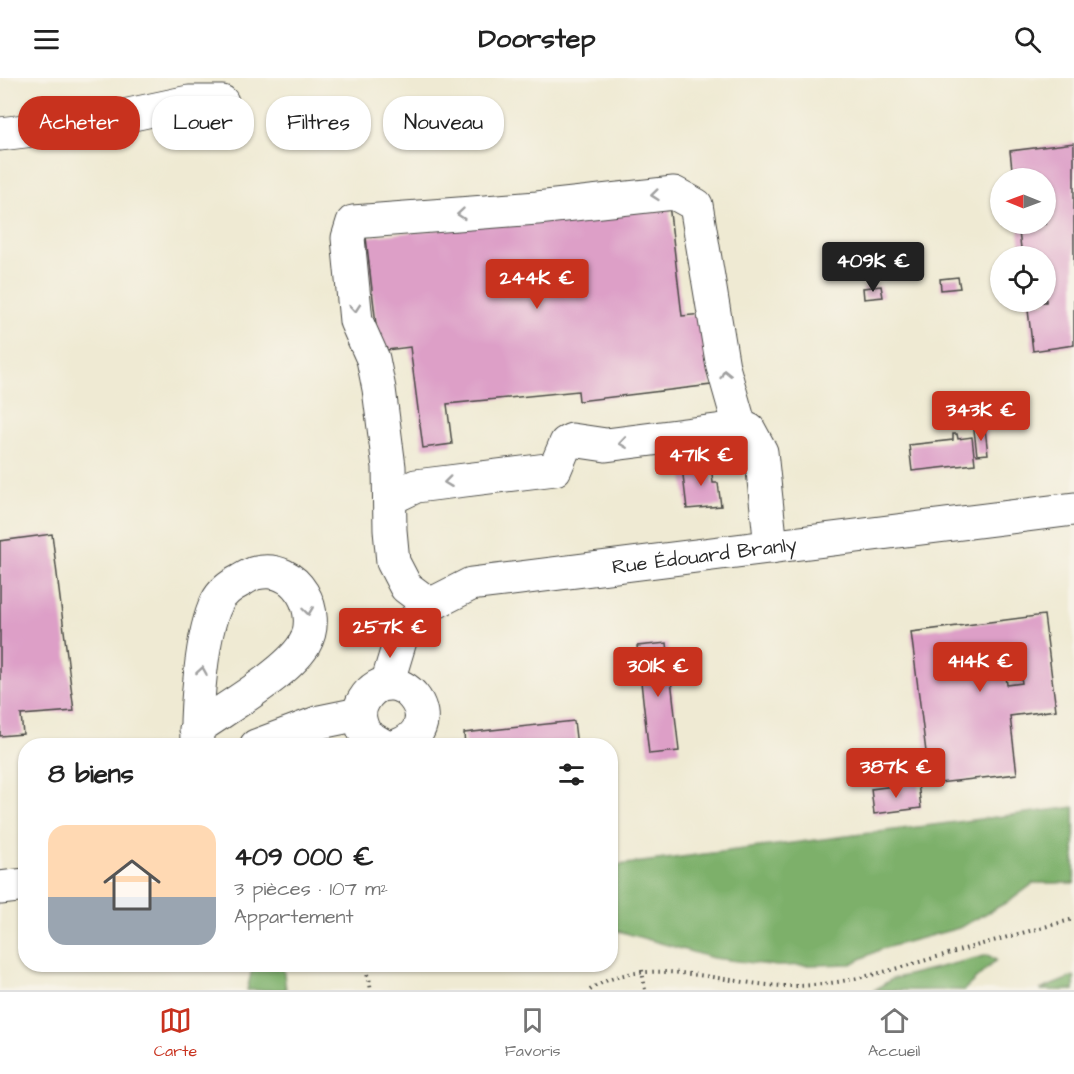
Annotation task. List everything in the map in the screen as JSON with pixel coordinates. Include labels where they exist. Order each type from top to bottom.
[{"type":"street","points":[[0,134],[91,123],[152,110]]},
{"type":"street","points":[[430,605],[406,587],[393,562],[390,530],[391,498],[379,389],[373,359],[356,321],[348,238],[353,222],[537,208],[674,193],[696,205],[723,367],[741,430]]},
{"type":"street","points":[[391,498],[416,486],[555,469],[566,442],[572,440],[606,445],[748,430],[761,452],[771,547]]},
{"type":"street","name":"Rue Édouard Branly","points":[[387,684],[403,631],[430,605],[471,584],[1074,510]]},
{"type":"street","points":[[257,572],[279,574],[298,584],[309,604],[310,622],[305,643],[291,662],[196,737],[196,708],[209,631],[217,602],[229,586],[257,572]]},
{"type":"street","points":[[371,738],[366,735],[359,714],[368,694],[387,684],[399,685],[409,690],[417,699],[421,710],[418,729],[410,738]]},
{"type":"street","points":[[278,738],[321,722],[359,714]]},
{"type":"street","points":[[0,888],[18,886]]},
{"type":"path","points":[[590,990],[599,983],[642,970],[787,986],[833,982],[888,971],[1074,919]]},
{"type":"path","points":[[642,970],[645,990]]},
{"type":"path","points":[[366,972],[371,990]]},
{"type":"green space","points":[[1074,807],[1074,883],[1034,883],[1011,900],[959,928],[881,949],[851,964],[777,966],[713,958],[618,931],[618,865]]},
{"type":"green space","points":[[988,955],[996,960],[964,990],[874,990],[892,979]]},
{"type":"green space","points":[[251,972],[284,972],[286,990],[247,990]]},
{"type":"green space","points":[[1074,976],[1074,990],[1040,990]]},
{"type":"building","points":[[1074,143],[1074,345],[1033,351],[1028,312],[1056,312],[1056,246],[1021,246],[1019,234],[1056,234],[1056,168],[1012,168],[1010,151]]},
{"type":"building","points":[[669,204],[682,316],[703,314],[711,385],[579,401],[578,391],[447,404],[452,444],[423,448],[410,347],[379,351],[366,237]]},
{"type":"building","points":[[958,277],[960,288],[941,290],[940,279]]},
{"type":"building","points":[[881,286],[883,297],[864,299],[863,288]]},
{"type":"building","points":[[985,429],[988,454],[977,455],[974,430]]},
{"type":"building","points":[[953,434],[957,434],[958,439],[972,437],[975,464],[912,471],[909,445],[953,440]]},
{"type":"building","points":[[711,464],[713,483],[718,483],[721,506],[687,509],[682,467]]},
{"type":"building","points":[[52,534],[74,711],[21,715],[23,734],[0,736],[0,541]]},
{"type":"building","points":[[1044,615],[1056,710],[1010,716],[1017,774],[930,784],[911,632]],"holes":[[[1019,664],[1022,683],[1007,685],[1005,666]]]},
{"type":"building","points":[[667,643],[679,751],[649,754],[637,646]]},
{"type":"building","points":[[574,721],[576,738],[464,738],[464,733]]},
{"type":"building","points":[[918,783],[921,808],[874,814],[871,789]]}]
